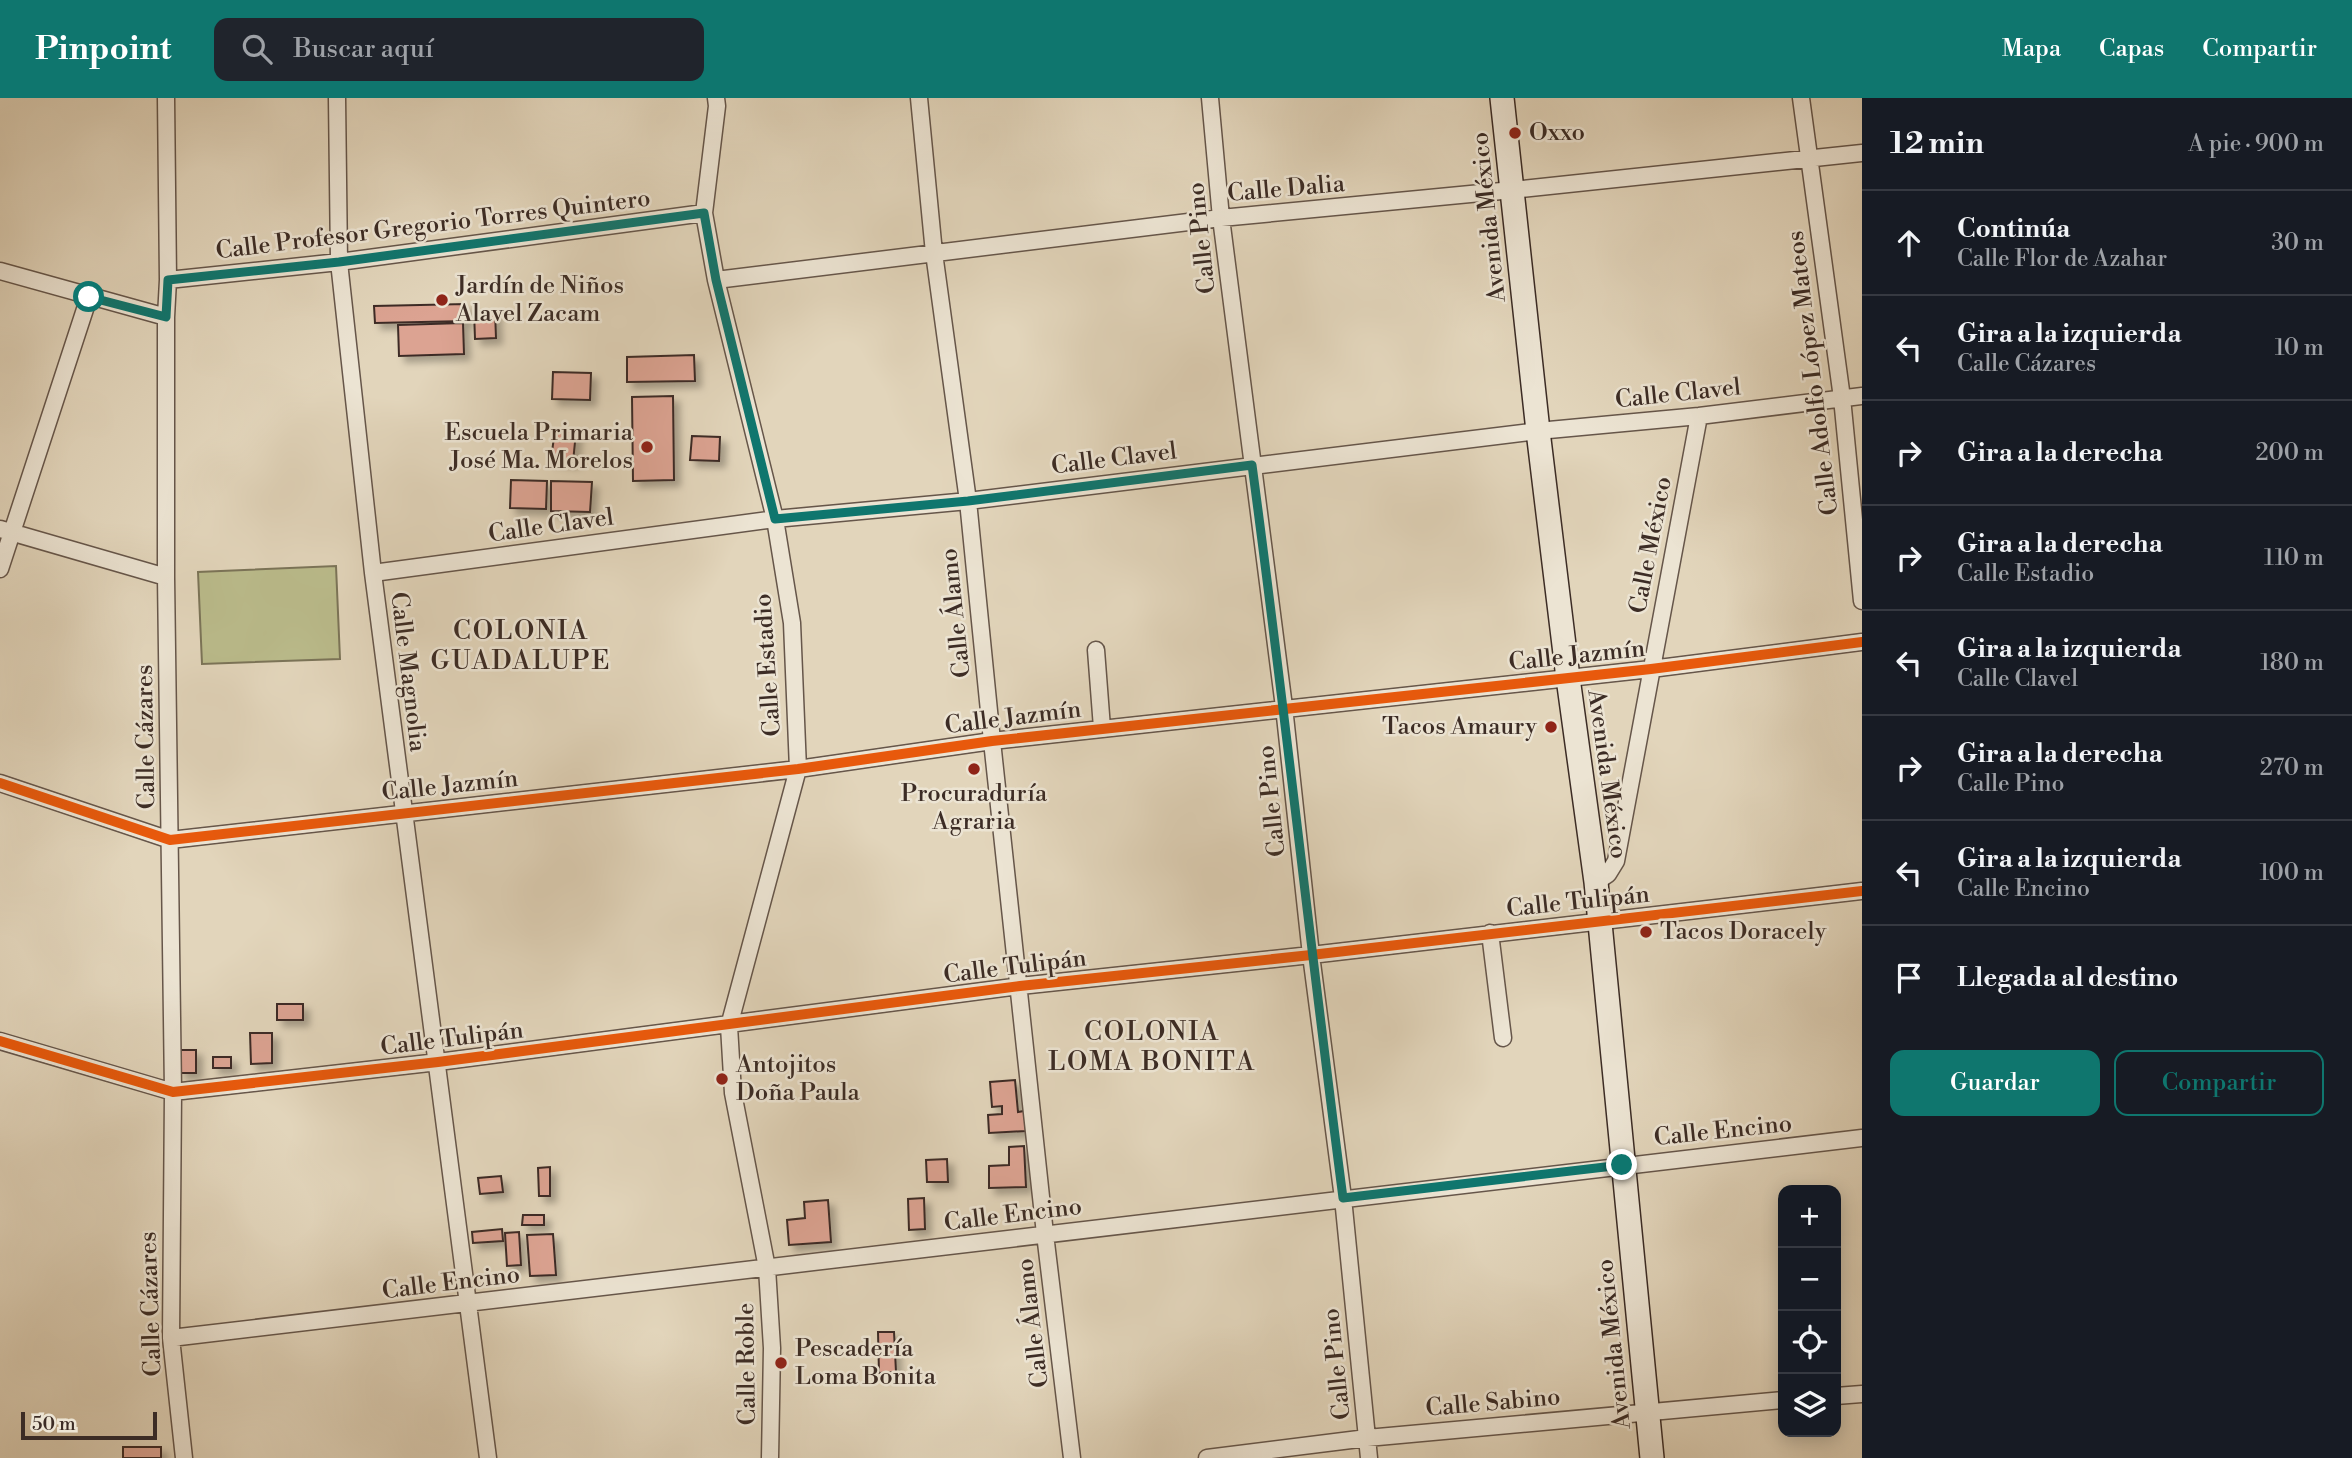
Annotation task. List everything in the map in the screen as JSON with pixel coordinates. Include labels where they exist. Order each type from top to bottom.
[{"type":"street","name":"Calle Cázares","points":[[166,98],[166,577],[173,1092],[170,1338],[184,1458]]},
{"type":"street","name":"Calle Magnolia","points":[[337,98],[339,262],[373,573],[488,1458]]},
{"type":"street","name":"Calle Estadio","points":[[716,98],[704,213],[716,280],[775,519],[792,623],[798,769],[729,1026],[733,1093],[767,1268]]},
{"type":"street","name":"Calle Álamo","points":[[919,98],[934,253],[968,501],[1045,1234],[1072,1458]]},
{"type":"street","name":"Calle Pino","points":[[1210,98],[1221,218],[1284,707],[1311,955],[1343,1198],[1368,1458]]},
{"type":"street","name":"Avenida México","points":[[1502,98],[1567,678],[1596,882],[1653,1458]]},
{"type":"street","name":"Calle Adolfo López Mateos","points":[[1801,98],[1842,398],[1862,601]]},
{"type":"street","name":"Calle Dalia","points":[[716,280],[1221,218],[1862,153]]},
{"type":"street","name":"Calle Profesor Gregorio Torres Quintero","points":[[168,280],[339,262],[704,213]]},
{"type":"street","points":[[0,271],[166,317]]},
{"type":"street","points":[[0,569],[6,530],[89,297]]},
{"type":"street","name":"Calle Clavel","points":[[373,573],[775,519],[968,501],[1538,431],[1699,416],[1862,396]]},
{"type":"street","name":"Calle México","points":[[1596,882],[1608,874],[1616,861],[1699,416]]},
{"type":"street","points":[[6,530],[166,577]]},
{"type":"street","name":"Calle Jazmín","points":[[170,840],[798,769],[1102,728],[1651,669],[1862,642]]},
{"type":"street","points":[[1096,650],[1102,728]]},
{"type":"street","points":[[0,783],[170,840]]},
{"type":"street","name":"Calle Tulipán","points":[[173,1092],[729,1026],[1020,986],[1862,891]]},
{"type":"street","points":[[1490,933],[1503,1038]]},
{"type":"street","points":[[0,1041],[173,1092]]},
{"type":"street","name":"Calle Encino","points":[[170,1338],[1862,1138]]},
{"type":"street","name":"Calle Roble","points":[[767,1268],[772,1348],[770,1458]]},
{"type":"street","points":[[1841,1396],[1862,1394]]},
{"type":"street","name":"Calle Sabino","points":[[1207,1458],[1367,1438],[1778,1400]]},
{"type":"green space","points":[[336,566],[340,659],[202,664],[198,572]]},
{"type":"building","points":[[466,304],[467,321],[375,323],[374,306]]},
{"type":"building","points":[[474,311],[495,311],[496,338],[475,339]]},
{"type":"building","points":[[463,323],[464,354],[399,356],[398,325]]},
{"type":"building","points":[[694,355],[695,381],[627,382],[627,357]]},
{"type":"building","points":[[553,372],[591,373],[590,400],[552,399]]},
{"type":"building","points":[[673,396],[674,480],[633,481],[632,397]]},
{"type":"building","points":[[555,430],[576,432],[573,462],[551,459]]},
{"type":"building","points":[[692,436],[720,437],[719,461],[690,460]]},
{"type":"building","points":[[511,480],[547,481],[546,509],[510,508]]},
{"type":"building","points":[[551,481],[592,482],[590,512],[551,511]]},
{"type":"building","points":[[277,1004],[303,1004],[303,1020],[277,1020]]},
{"type":"building","points":[[250,1033],[272,1033],[272,1063],[251,1064]]},
{"type":"building","points":[[179,1050],[196,1050],[196,1073],[180,1073]]},
{"type":"building","points":[[213,1057],[231,1057],[231,1068],[213,1068]]},
{"type":"building","points":[[1015,1080],[1018,1112],[1024,1111],[1026,1131],[989,1133],[988,1115],[1002,1114],[1002,1106],[992,1107],[990,1082]]},
{"type":"building","points":[[1024,1146],[1026,1187],[989,1188],[989,1166],[1009,1165],[1009,1147]]},
{"type":"building","points":[[947,1159],[948,1182],[927,1182],[926,1160]]},
{"type":"building","points":[[550,1167],[550,1196],[539,1196],[538,1168]]},
{"type":"building","points":[[501,1176],[503,1192],[480,1194],[478,1178]]},
{"type":"building","points":[[924,1198],[925,1229],[909,1230],[908,1199]]},
{"type":"building","points":[[828,1200],[831,1242],[789,1245],[787,1220],[805,1218],[804,1202]]},
{"type":"building","points":[[523,1215],[544,1215],[544,1225],[522,1225]]},
{"type":"building","points":[[502,1229],[503,1241],[473,1243],[472,1232]]},
{"type":"building","points":[[519,1232],[521,1265],[507,1266],[505,1233]]},
{"type":"building","points":[[553,1234],[556,1275],[530,1276],[527,1235]]},
{"type":"building","points":[[878,1332],[894,1332],[896,1372],[879,1373]]},
{"type":"building","points":[[123,1447],[161,1447],[161,1458],[123,1458]]},
{"type":"cycle path","points":[[0,783],[170,840],[798,769],[992,741],[1651,669],[1862,642]]},
{"type":"cycle path","points":[[0,1041],[173,1092],[438,1062],[1020,986],[1862,891]]},
{"type":"place","name":"Oxxo","points":[[1515,133]]},
{"type":"place","name":"Jardín de Niños Alavel Zacam","points":[[442,300]]},
{"type":"place","name":"Escuela Primaria José Ma. Morelos","points":[[647,447]]},
{"type":"place","name":"Tacos Amaury","points":[[1551,727]]},
{"type":"place","name":"Procuraduría Agraria","points":[[974,769]]},
{"type":"place","name":"Tacos Doracely","points":[[1646,932]]},
{"type":"place","name":"Antojitos Doña Paula","points":[[722,1079]]},
{"type":"place","name":"Pescadería Loma Bonita","points":[[781,1363]]},
{"type":"district","name":"COLONIA GUADALUPE","points":[[521,646]]},
{"type":"district","name":"COLONIA LOMA BONITA","points":[[1152,1046]]},
{"type":"route","points":[[89,297],[166,317],[168,280],[339,262],[704,213],[716,280],[775,519],[968,501],[1252,465],[1343,1198],[1622,1165]]}]
